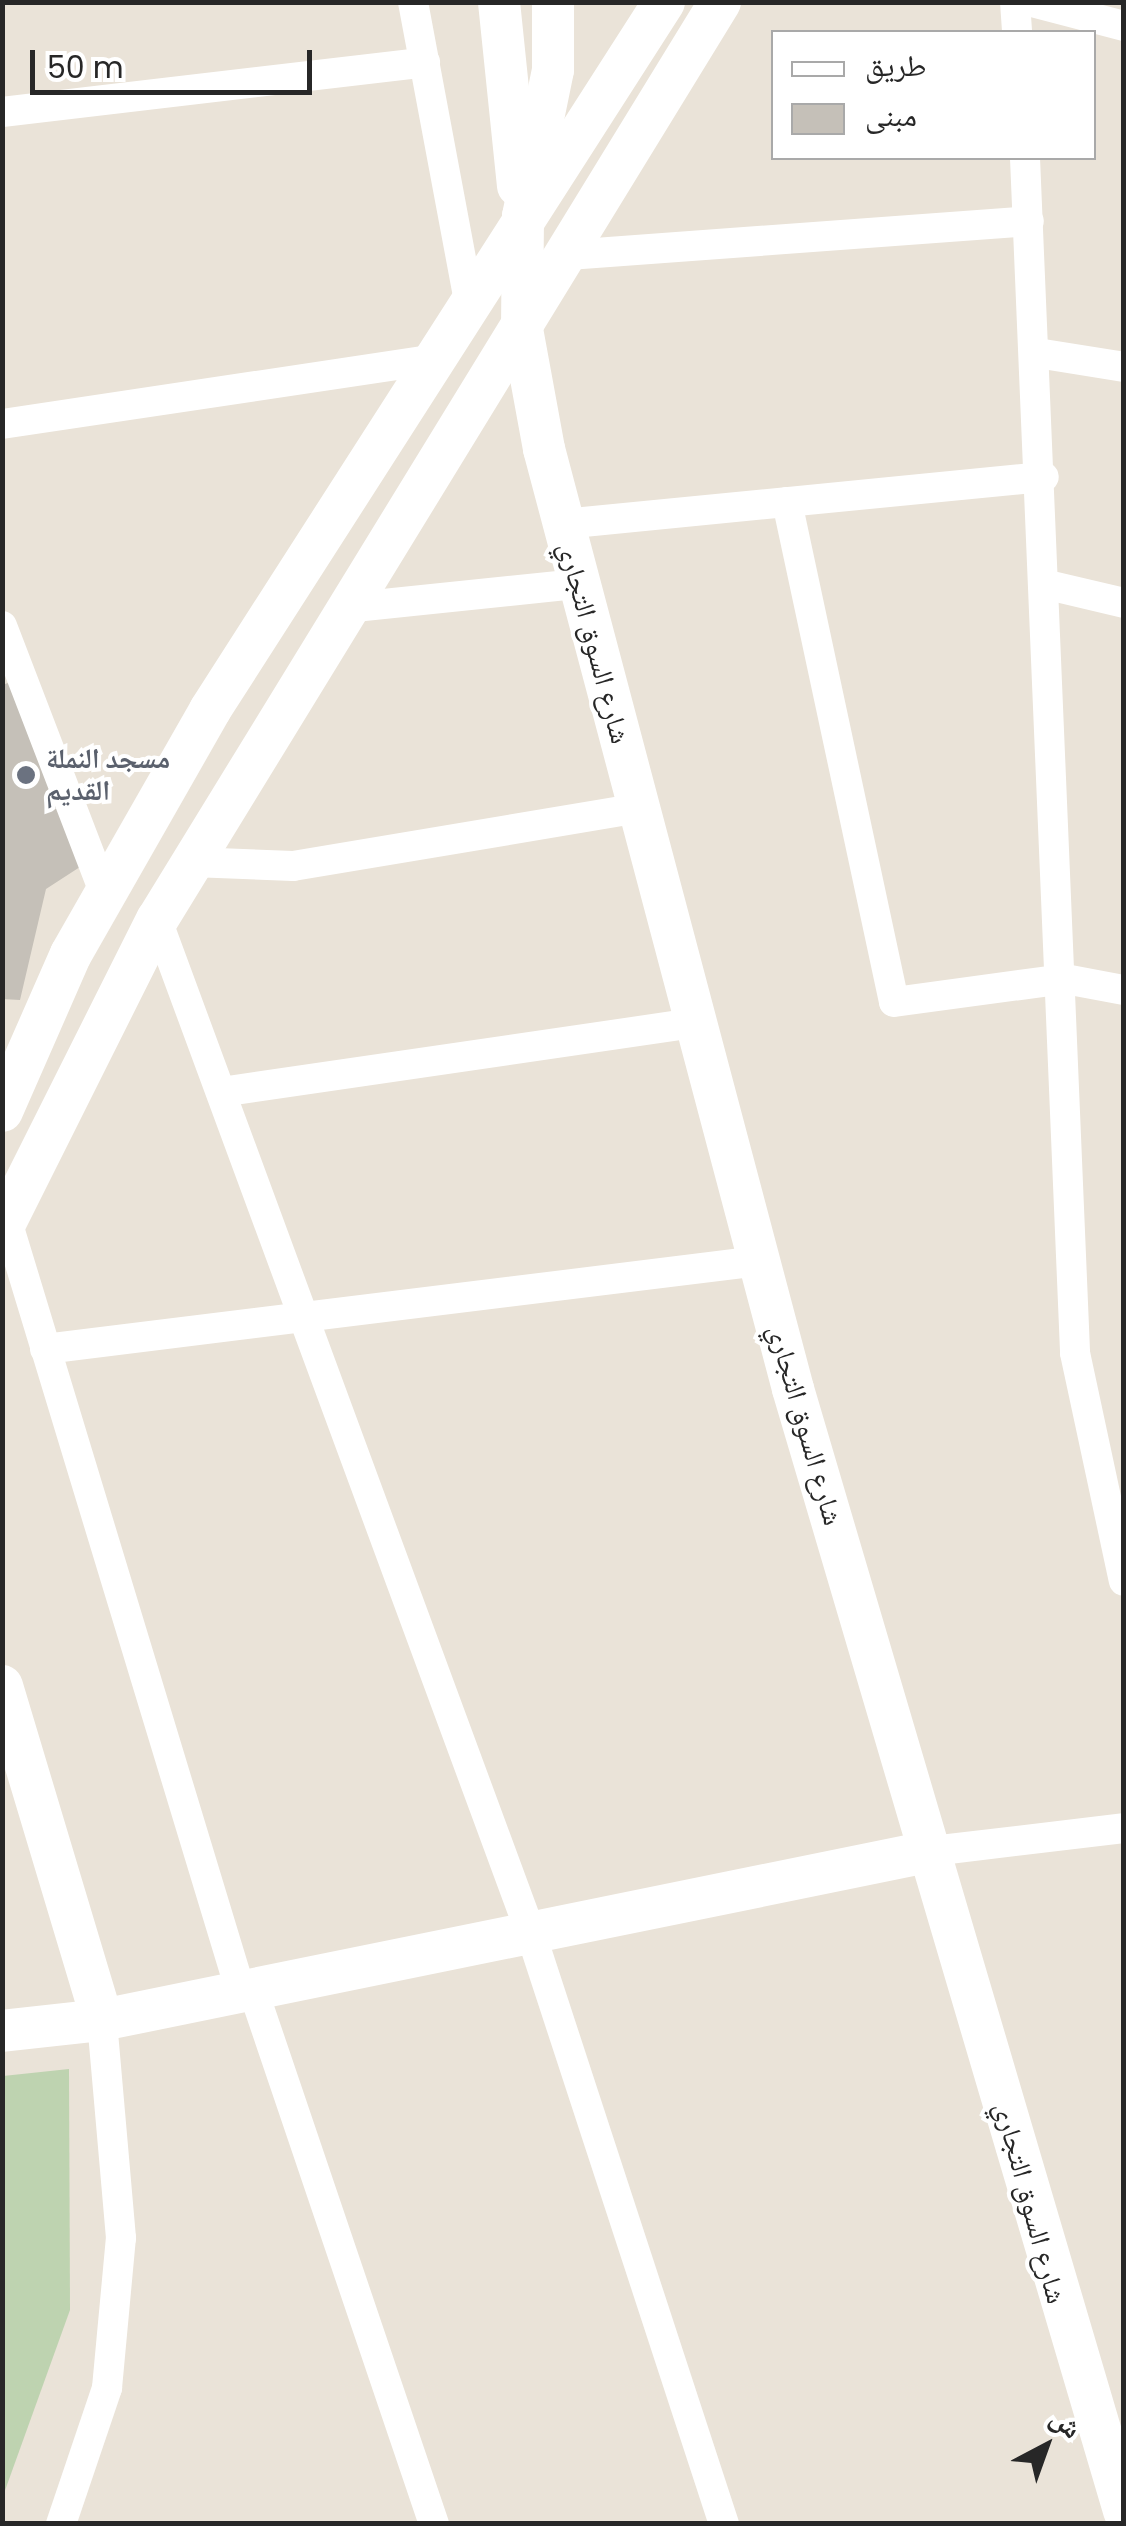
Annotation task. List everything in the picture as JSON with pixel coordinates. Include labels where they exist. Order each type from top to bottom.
[{"type":"street","points":[[413,2],[468,302]]},
{"type":"street","points":[[499,2],[524,216],[568,255],[1028,221]]},
{"type":"street","points":[[524,216],[553,70],[553,2]]},
{"type":"street","points":[[2,1111],[105,895],[468,302],[664,2]]},
{"type":"street","points":[[434,2524],[247,1991],[5,1225],[157,920],[720,2]]},
{"type":"street","points":[[1015,2],[1017,30]]},
{"type":"street","points":[[1032,2],[1124,26]]},
{"type":"street","points":[[2,112],[424,62]]},
{"type":"street","points":[[1025,160],[1044,477],[1066,980],[1076,1353],[1124,1581]]},
{"type":"street","name":"شارع السوق التجاري","points":[[524,216],[522,329],[578,584],[760,1261],[1124,2511]]},
{"type":"street","points":[[1036,353],[1124,367]]},
{"type":"street","points":[[2,424],[432,360]]},
{"type":"street","points":[[563,524],[1044,477]]},
{"type":"street","points":[[787,502],[894,1002],[1066,980],[1124,990]]},
{"type":"street","points":[[345,608],[578,584]]},
{"type":"street","points":[[1048,585],[1124,604]]},
{"type":"street","points":[[2,626],[105,895]]},
{"type":"street","points":[[192,862],[293,866],[638,808]]},
{"type":"street","points":[[157,920],[532,1934],[724,2524]]},
{"type":"street","points":[[221,1092],[696,1024]]},
{"type":"street","points":[[45,1349],[760,1261]]},
{"type":"street","points":[[5,1697],[102,2020],[121,2238],[107,2388],[61,2524]]},
{"type":"street","points":[[2,2031],[102,2020],[932,1851],[1124,1828]]},
{"type":"green space","points":[[69,2069],[70,2310],[3,2496],[3,2076]]},
{"type":"building","name":"مسجد النملة القديم","points":[[14,681],[83,865],[46,889],[20,1000],[2,999],[2,685]]},
{"type":"place","name":"مسجد النملة القديم","points":[[26,775]]}]
